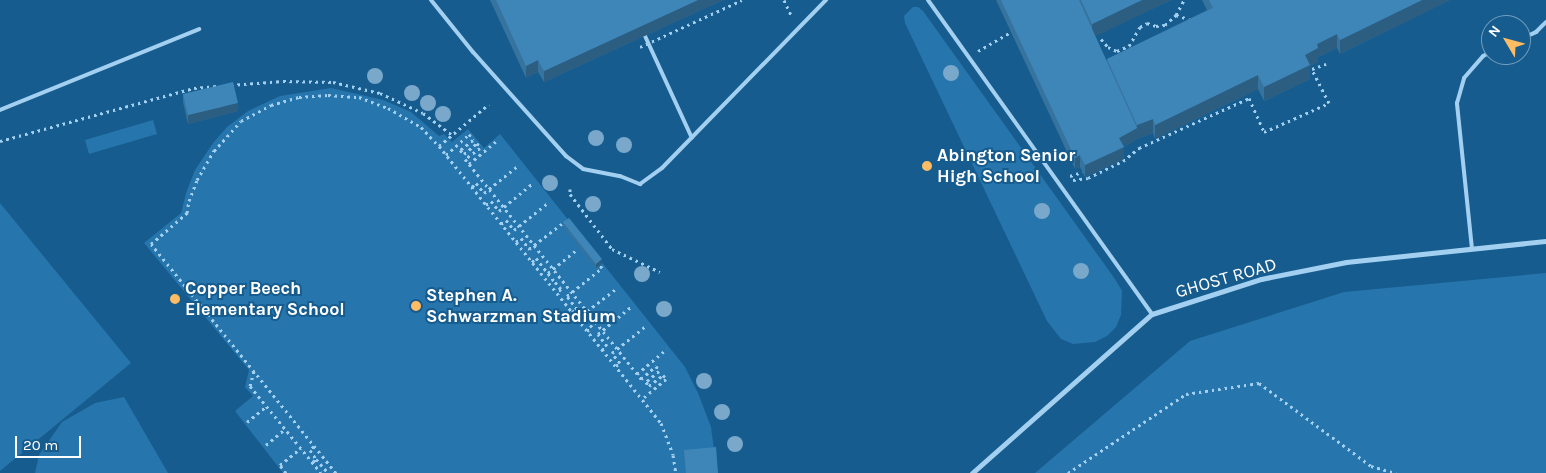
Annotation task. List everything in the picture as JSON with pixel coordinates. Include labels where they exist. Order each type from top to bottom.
[{"type":"street","name":"GHOST ROAD","points":[[972,473],[1152,314],[1261,279],[1346,262],[1546,241]]},
{"type":"lane","points":[[431,0],[473,52],[560,149],[583,169],[620,176],[640,184],[662,168],[826,0]]},
{"type":"lane","points":[[928,0],[1152,314]]},
{"type":"lane","points":[[1531,34],[1546,22]]},
{"type":"lane","points":[[0,110],[199,29]]},
{"type":"lane","points":[[646,36],[692,138]]},
{"type":"lane","points":[[1472,249],[1456,103],[1464,78],[1481,58]]},
{"type":"path","points":[[640,47],[742,0]]},
{"type":"path","points":[[1101,39],[1108,47],[1118,51],[1128,46],[1140,27],[1147,23],[1156,26],[1165,25],[1176,15],[1184,0]]},
{"type":"path","points":[[1176,15],[1189,20],[1197,18]]},
{"type":"path","points":[[977,51],[1011,32]]},
{"type":"path","points":[[1073,180],[1088,178],[1123,161],[1139,148],[1249,98],[1264,132],[1329,104],[1312,69],[1326,64]]},
{"type":"path","points":[[0,141],[194,88],[284,81],[333,82],[380,93],[423,113],[452,135]]},
{"type":"path","points":[[336,473],[151,244],[188,213],[189,201],[196,180],[214,151],[242,121],[271,106],[299,97],[328,95],[359,97],[388,108],[421,127],[439,146],[661,423],[673,455],[676,473]]},
{"type":"path","points":[[439,146],[489,104]]},
{"type":"path","points":[[446,155],[469,134],[472,140],[460,150],[464,154],[477,143],[480,148],[465,160],[641,379],[656,366],[659,371],[646,382],[649,386],[663,375],[666,379],[642,399]]},
{"type":"path","points":[[469,164],[498,140]]},
{"type":"path","points":[[472,187],[476,183],[484,193],[519,165]]},
{"type":"path","points":[[1070,176],[1082,172]]},
{"type":"path","points":[[486,205],[491,201],[499,211],[533,183]]},
{"type":"path","points":[[570,189],[570,194],[612,249],[660,272]]},
{"type":"path","points":[[501,224],[506,220],[514,230],[549,202]]},
{"type":"path","points":[[516,242],[521,238],[529,249],[564,222],[566,224]]},
{"type":"path","points":[[548,273],[578,249]]},
{"type":"path","points":[[532,262],[536,258],[561,289],[556,292]]},
{"type":"path","points":[[572,312],[577,309],[567,296],[602,268],[600,265]]},
{"type":"path","points":[[587,331],[592,327],[582,315],[617,288]]},
{"type":"path","points":[[602,350],[607,346],[598,334],[632,306]]},
{"type":"path","points":[[616,366],[620,363],[612,353],[647,325]]},
{"type":"path","points":[[637,374],[667,349]]},
{"type":"path","points":[[254,371],[250,386],[321,473]]},
{"type":"path","points":[[1068,473],[1186,394],[1259,383],[1371,466],[1396,473]]},
{"type":"path","points":[[247,422],[267,406]]},
{"type":"path","points":[[266,445],[285,429]]},
{"type":"path","points":[[314,446],[310,450],[328,473]]},
{"type":"path","points":[[286,473],[280,465],[301,448]]},
{"type":"path","points":[[312,462],[316,459]]},
{"type":"shaded area","points":[[913,7],[918,7],[923,11],[1115,279],[1122,291],[1121,315],[1116,327],[1107,336],[1095,342],[1073,344],[1061,339],[1047,321],[905,23],[904,16]]},
{"type":"shaded area","name":"Stephen A. Schwarzman Stadium","points":[[331,88],[383,100],[411,112],[439,136],[444,134],[452,142],[468,129],[484,148],[500,134],[685,367],[698,393],[711,427],[717,473],[283,473],[235,411],[253,396],[245,387],[249,370],[144,243],[181,213],[195,170],[213,143],[227,127],[248,111],[280,96]]},
{"type":"shaded area","points":[[153,120],[157,134],[89,154],[85,140]]},
{"type":"shaded area","points":[[0,203],[131,363],[0,471]]},
{"type":"shaded area","points":[[1546,273],[1546,473],[1035,473],[1190,341],[1344,292]]},
{"type":"shaded area","points":[[124,397],[168,473],[35,473],[39,455],[62,422],[95,403]]},
{"type":"building","points":[[496,0],[698,0],[544,71],[538,60],[526,66]]},
{"type":"building","name":"Abington Senior High School","points":[[1001,0],[1079,0],[1137,128],[1119,138],[1124,147],[1085,165],[1080,155],[1075,158]]},
{"type":"building","points":[[1081,0],[1142,0],[1092,24]]},
{"type":"building","points":[[1209,0],[1422,0],[1340,40],[1337,34],[1317,44],[1318,48],[1305,55],[1310,65],[1264,87],[1258,75],[1155,125],[1153,119],[1137,125],[1107,59],[1213,8]]},
{"type":"building","points":[[233,82],[238,103],[188,115],[183,94]]},
{"type":"building","points":[[569,218],[602,259],[596,264],[563,222]]},
{"type":"building","points":[[716,447],[718,473],[686,473],[684,450]]},
{"type":"place","name":"Abington Senior High School","points":[[927,166]]},
{"type":"place","name":"Copper Beech Elementary School","points":[[175,299]]},
{"type":"place","name":"Stephen A. Schwarzman Stadium","points":[[416,306]]}]
